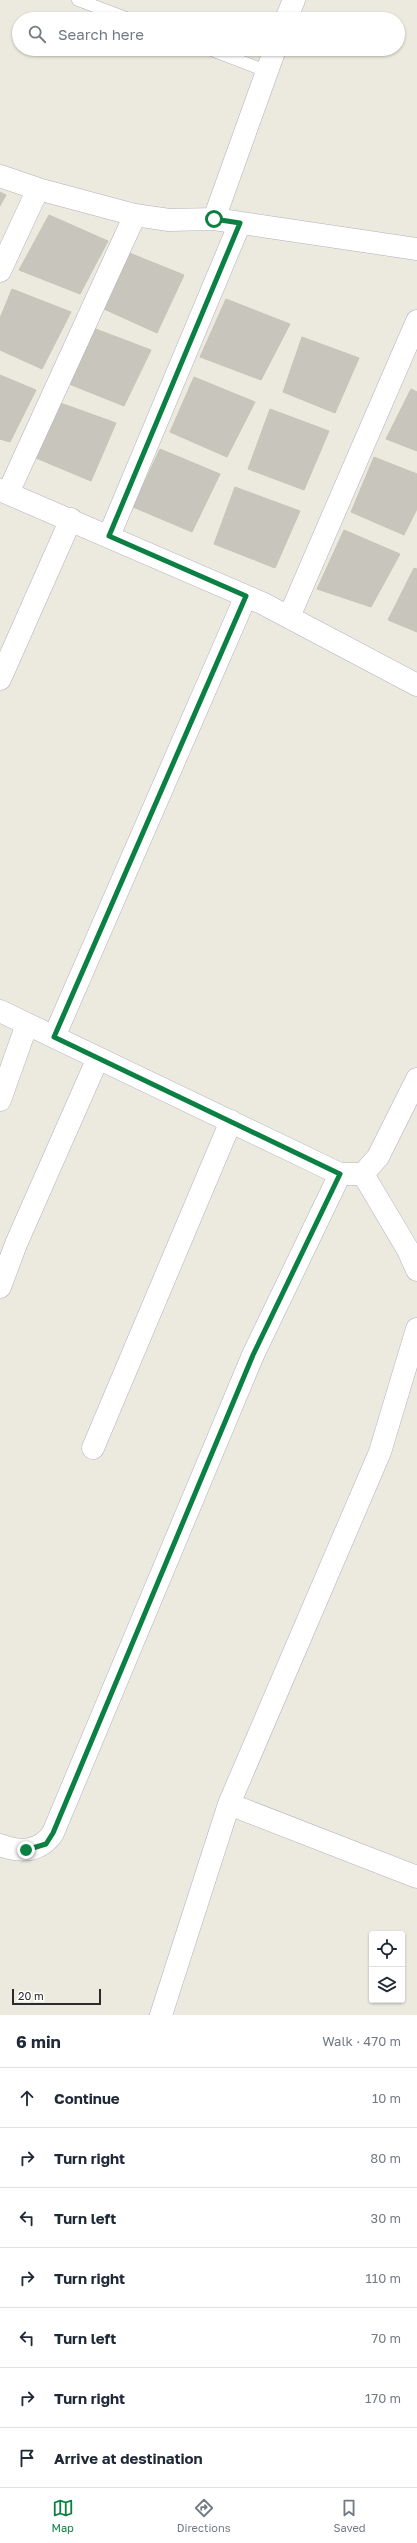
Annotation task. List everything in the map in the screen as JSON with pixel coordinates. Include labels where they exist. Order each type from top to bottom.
[{"type":"street","points":[[289,12],[294,0]]},
{"type":"street","points":[[214,219],[272,56]]},
{"type":"street","points":[[0,176],[38,189],[134,215],[169,220],[214,219],[417,249]]},
{"type":"street","points":[[0,271],[38,189]]},
{"type":"street","points":[[134,215],[4,491],[246,596],[289,617],[417,685]]},
{"type":"street","points":[[109,536],[240,223]]},
{"type":"street","points":[[289,617],[417,321]]},
{"type":"street","points":[[0,679],[71,519]]},
{"type":"street","points":[[54,1037],[246,596]]},
{"type":"street","points":[[0,1010],[340,1174],[363,1174],[378,1158],[417,1079]]},
{"type":"street","points":[[0,1100],[27,1024]]},
{"type":"street","points":[[0,1287],[16,1244],[98,1058]]},
{"type":"street","points":[[92,1448],[231,1122]]},
{"type":"street","points":[[0,1845],[26,1850],[46,1844],[53,1833],[253,1355],[340,1174]]},
{"type":"street","points":[[363,1174],[408,1250],[417,1270]]},
{"type":"street","points":[[161,2015],[229,1804],[380,1452],[417,1329]]},
{"type":"street","points":[[229,1804],[417,1877]]},
{"type":"lane","points":[[78,0],[110,12]]},
{"type":"lane","points":[[227,56],[266,71]]},
{"type":"building","points":[[0,192],[6,195],[0,206]]},
{"type":"building","points":[[49,215],[108,241],[80,294],[19,270]]},
{"type":"building","points":[[127,252],[184,275],[157,333],[104,309]]},
{"type":"building","points":[[12,289],[71,312],[42,369],[0,350],[0,318]]},
{"type":"building","points":[[226,299],[290,324],[261,380],[200,357]]},
{"type":"building","points":[[93,328],[151,350],[124,406],[69,384]]},
{"type":"building","points":[[302,337],[359,358],[335,413],[283,392]]},
{"type":"building","points":[[0,375],[36,390],[10,442],[0,439]]},
{"type":"building","points":[[194,377],[255,402],[227,457],[170,432]]},
{"type":"building","points":[[411,389],[417,392],[417,451],[386,439]]},
{"type":"building","points":[[55,401],[116,423],[91,481],[36,458]]},
{"type":"building","points":[[270,409],[329,431],[304,490],[248,469]]},
{"type":"building","points":[[160,449],[220,474],[192,532],[133,507]]},
{"type":"building","points":[[374,457],[417,474],[417,509],[404,535],[351,512]]},
{"type":"building","points":[[235,487],[300,511],[275,568],[214,544]]},
{"type":"building","points":[[344,530],[400,554],[371,607],[317,589]]},
{"type":"building","points":[[414,568],[417,569],[417,632],[388,620]]},
{"type":"route","points":[[26,1850],[46,1844],[53,1833],[253,1355],[340,1174],[54,1037],[246,596],[109,536],[240,223],[214,219]]}]
